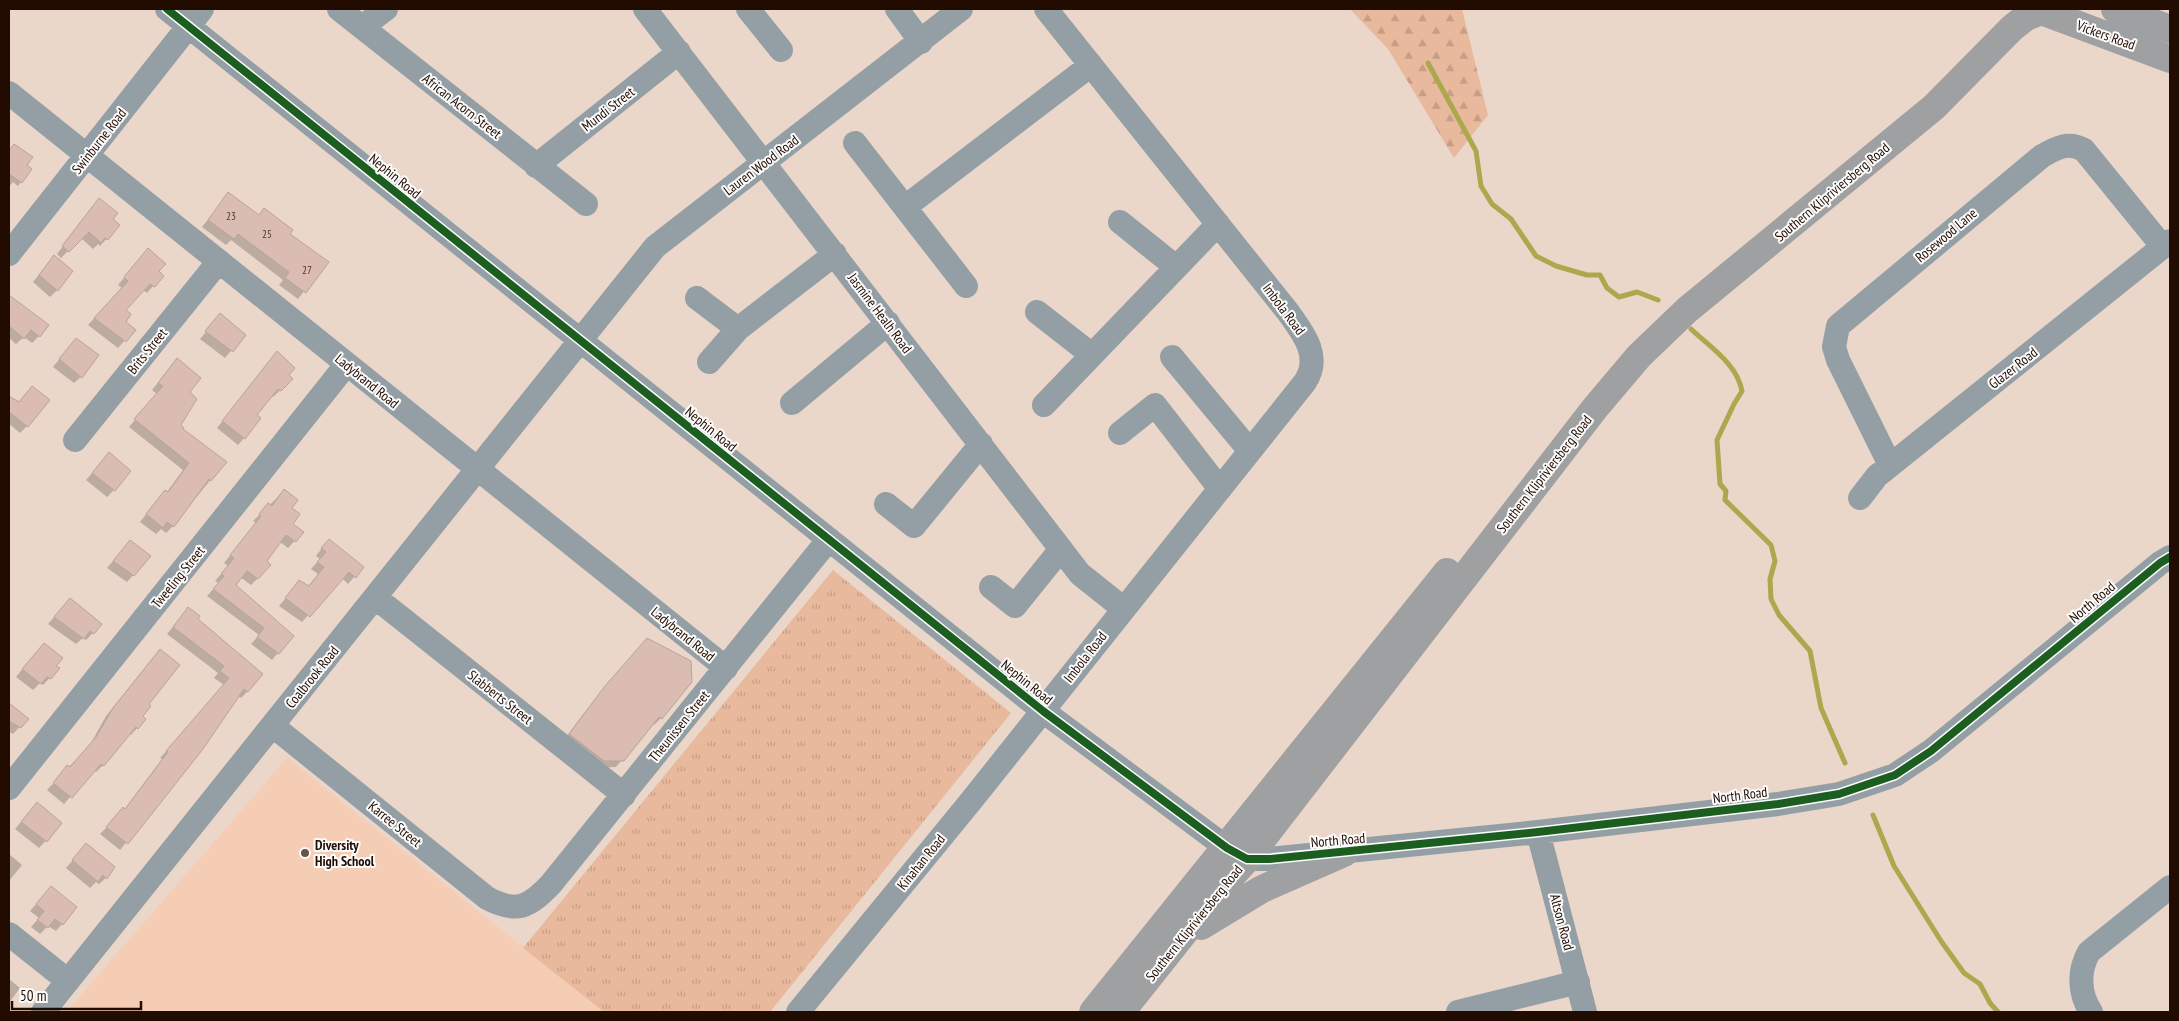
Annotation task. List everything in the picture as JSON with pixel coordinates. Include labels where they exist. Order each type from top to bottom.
[{"type":"main road","name":"Southern Klipriviersberg Road","points":[[1120,1012],[1170,951],[1237,853],[1412,630],[1618,359],[1655,320],[1818,180],[1933,87],[1958,64],[2005,9]]},
{"type":"main road","name":"Vickers Road","points":[[2115,9],[2170,29]]},
{"type":"main road","name":"Southern Klipriviersberg Road","points":[[1412,630],[1595,408],[1656,339],[1934,107],[2020,21],[2041,10]]},
{"type":"main road","name":"Vickers Road","points":[[2041,10],[2170,59]]},
{"type":"main road","name":"Southern Klipriviersberg Road","points":[[1093,1012],[1237,853]]},
{"type":"main road","points":[[1170,951],[1188,935],[1234,904],[1344,853]]},
{"type":"street","name":"Nephin Road","points":[[167,9],[195,18],[581,340],[1043,711],[1237,853]]},
{"type":"street","name":"African Acorn Street","points":[[339,9],[586,204]]},
{"type":"street","points":[[362,27],[386,9]]},
{"type":"street","name":"Jasmine Healh Road","points":[[645,9],[1080,574],[1124,609]]},
{"type":"street","points":[[748,9],[781,50]]},
{"type":"street","points":[[897,9],[921,42]]},
{"type":"street","name":"Lauren Wood Road","points":[[581,340],[655,247],[921,42],[960,9]]},
{"type":"street","name":"Imbola Road","points":[[1043,711],[1305,382],[1310,372],[1312,358],[1307,338],[1046,9]]},
{"type":"street","name":"Swinburne Road","points":[[9,254],[195,18]]},
{"type":"street","name":"Mundi Street","points":[[536,166],[679,52]]},
{"type":"street","points":[[905,208],[1091,65]]},
{"type":"street","name":"Ladybrand Road","points":[[9,93],[726,668]]},
{"type":"street","points":[[855,143],[966,286]]},
{"type":"street","name":"Rosewood Lane","points":[[1890,465],[1838,360],[1834,347],[1838,326],[2042,156],[2058,147],[2071,145],[2084,150],[2166,244]]},
{"type":"street","points":[[1120,222],[1176,267]]},
{"type":"street","points":[[1044,404],[1218,224]]},
{"type":"street","name":"Glazer Road","points":[[1860,498],[1877,476],[1890,465],[2166,244]]},
{"type":"street","points":[[709,362],[738,329],[835,254]]},
{"type":"street","name":"Brits Street","points":[[75,440],[219,261]]},
{"type":"street","points":[[697,298],[738,329]]},
{"type":"street","points":[[1037,312],[1092,355]]},
{"type":"street","points":[[792,403],[888,323]]},
{"type":"street","name":"Coalbrook Road","points":[[43,1012],[581,340]]},
{"type":"street","points":[[1172,358],[1250,451]]},
{"type":"street","name":"Tweeling Street","points":[[9,788],[346,365]]},
{"type":"street","points":[[1120,432],[1155,405],[1220,489]]},
{"type":"street","points":[[886,504],[914,526],[980,444]]},
{"type":"street","name":"Theunissen Street","points":[[523,907],[538,899],[552,884],[830,539]]},
{"type":"street","points":[[991,587],[1015,606],[1061,549]]},
{"type":"street","name":"North Road","points":[[1237,853],[1344,853],[1538,832],[1778,804],[1839,794],[1883,781],[1895,776],[1931,751],[2167,557]]},
{"type":"street","name":"Slabberts Street","points":[[376,598],[624,795]]},
{"type":"street","name":"Kinahan Road","points":[[798,1012],[1043,711]]},
{"type":"street","name":"Karree Street","points":[[272,726],[486,898],[504,906],[523,907]]},
{"type":"street","name":"Altson Road","points":[[1538,832],[1585,1012]]},
{"type":"street","points":[[2091,1012],[2086,1005],[2081,984],[2085,959],[2089,952],[2170,886]]},
{"type":"street","points":[[9,934],[68,981]]},
{"type":"street","points":[[1458,1012],[1578,982]]},
{"type":"shaded area","name":"Diversity High School","points":[[287,758],[604,1012],[66,1012]]},
{"type":"green space","points":[[1350,9],[1462,9],[1488,115],[1454,158],[1388,49]]},
{"type":"green space","points":[[833,570],[1011,713],[770,1012],[604,1012],[523,948]]},
{"type":"building","points":[[14,144],[33,157],[27,165],[32,169],[22,183],[9,174],[9,151]]},
{"type":"building","points":[[228,192],[259,215],[264,208],[293,230],[290,234],[329,262],[306,293],[285,278],[289,272],[238,234],[234,239],[208,220]]},
{"type":"building","points":[[99,198],[118,213],[113,219],[120,225],[108,240],[105,238],[101,243],[89,232],[69,252],[62,246]]},
{"type":"building","points":[[148,248],[166,264],[159,271],[164,276],[155,287],[150,284],[126,310],[131,314],[126,322],[136,330],[126,342],[94,318],[128,281],[124,277]]},
{"type":"building","points":[[54,255],[73,271],[58,291],[39,275]]},
{"type":"building","points":[[9,295],[49,325],[40,337],[31,330],[24,339],[9,326]]},
{"type":"building","points":[[220,313],[246,335],[233,352],[205,331]]},
{"type":"building","points":[[76,338],[99,355],[82,378],[59,359]]},
{"type":"building","points":[[277,351],[295,368],[289,375],[293,379],[281,391],[278,389],[257,415],[261,418],[245,439],[222,421]]},
{"type":"building","points":[[177,358],[201,378],[190,392],[197,399],[181,425],[183,429],[227,462],[211,481],[209,479],[174,527],[167,522],[163,528],[146,514],[165,490],[168,492],[189,463],[134,419],[163,386],[158,383]]},
{"type":"building","points":[[32,386],[50,400],[28,427],[9,412],[9,396],[19,402]]},
{"type":"building","points":[[109,452],[131,471],[115,491],[92,473]]},
{"type":"building","points":[[284,489],[298,500],[292,508],[300,514],[293,524],[304,532],[296,542],[286,535],[267,561],[271,565],[258,579],[247,571],[236,585],[294,636],[279,654],[257,637],[264,628],[213,589],[224,576],[221,574],[234,558],[230,555],[261,516],[259,514],[268,503],[272,506]]},
{"type":"building","points":[[329,539],[364,567],[356,578],[349,572],[310,617],[285,598],[299,580],[309,586],[324,567],[317,562],[326,552],[321,548]]},
{"type":"building","points":[[130,540],[151,556],[134,576],[113,561]]},
{"type":"building","points":[[70,598],[102,624],[94,634],[90,631],[84,639],[54,617]]},
{"type":"building","points":[[188,607],[200,616],[198,619],[263,674],[248,692],[244,689],[203,749],[128,844],[106,827],[123,807],[125,809],[168,752],[166,751],[229,678],[220,671],[224,666],[173,627]]},
{"type":"building","points":[[647,638],[691,661],[692,682],[662,719],[659,717],[624,761],[604,761],[569,734],[605,686]]},
{"type":"building","points":[[44,643],[63,658],[56,666],[60,668],[51,679],[47,677],[41,684],[22,669]]},
{"type":"building","points":[[160,649],[180,665],[149,704],[151,706],[143,716],[146,719],[138,729],[136,727],[104,766],[101,764],[72,798],[53,783],[67,765],[70,767],[96,737],[113,708]]},
{"type":"building","points":[[9,703],[29,719],[21,728],[9,721]]},
{"type":"building","points":[[37,802],[62,823],[47,842],[21,822]]},
{"type":"building","points":[[86,843],[115,867],[107,879],[103,875],[98,882],[72,860]]},
{"type":"building","points":[[51,886],[77,907],[63,925],[55,919],[48,928],[37,920],[44,911],[36,904]]},
{"type":"waterway","points":[[1428,63],[1476,151],[1481,186],[1492,204],[1511,219],[1536,256],[1556,266],[1587,275],[1600,275],[1607,288],[1619,297],[1637,292],[1658,300]]},
{"type":"waterway","points":[[1691,329],[1722,357],[1739,381],[1742,391],[1717,440],[1720,484],[1726,491],[1725,500],[1771,545],[1775,561],[1770,579],[1771,599],[1779,615],[1810,651],[1821,708],[1845,763]]},
{"type":"waterway","points":[[1873,815],[1894,866],[1941,941],[1964,973],[1980,984],[1990,1003],[1998,1012]]},
{"type":"cycle path","points":[[167,9],[1043,711],[1227,848],[1247,859],[1269,859],[1538,832],[1778,804],[1839,794],[1895,775],[1931,751],[2160,563],[2170,557]]},
{"type":"place","name":"Diversity High School","points":[[305,853]]}]
